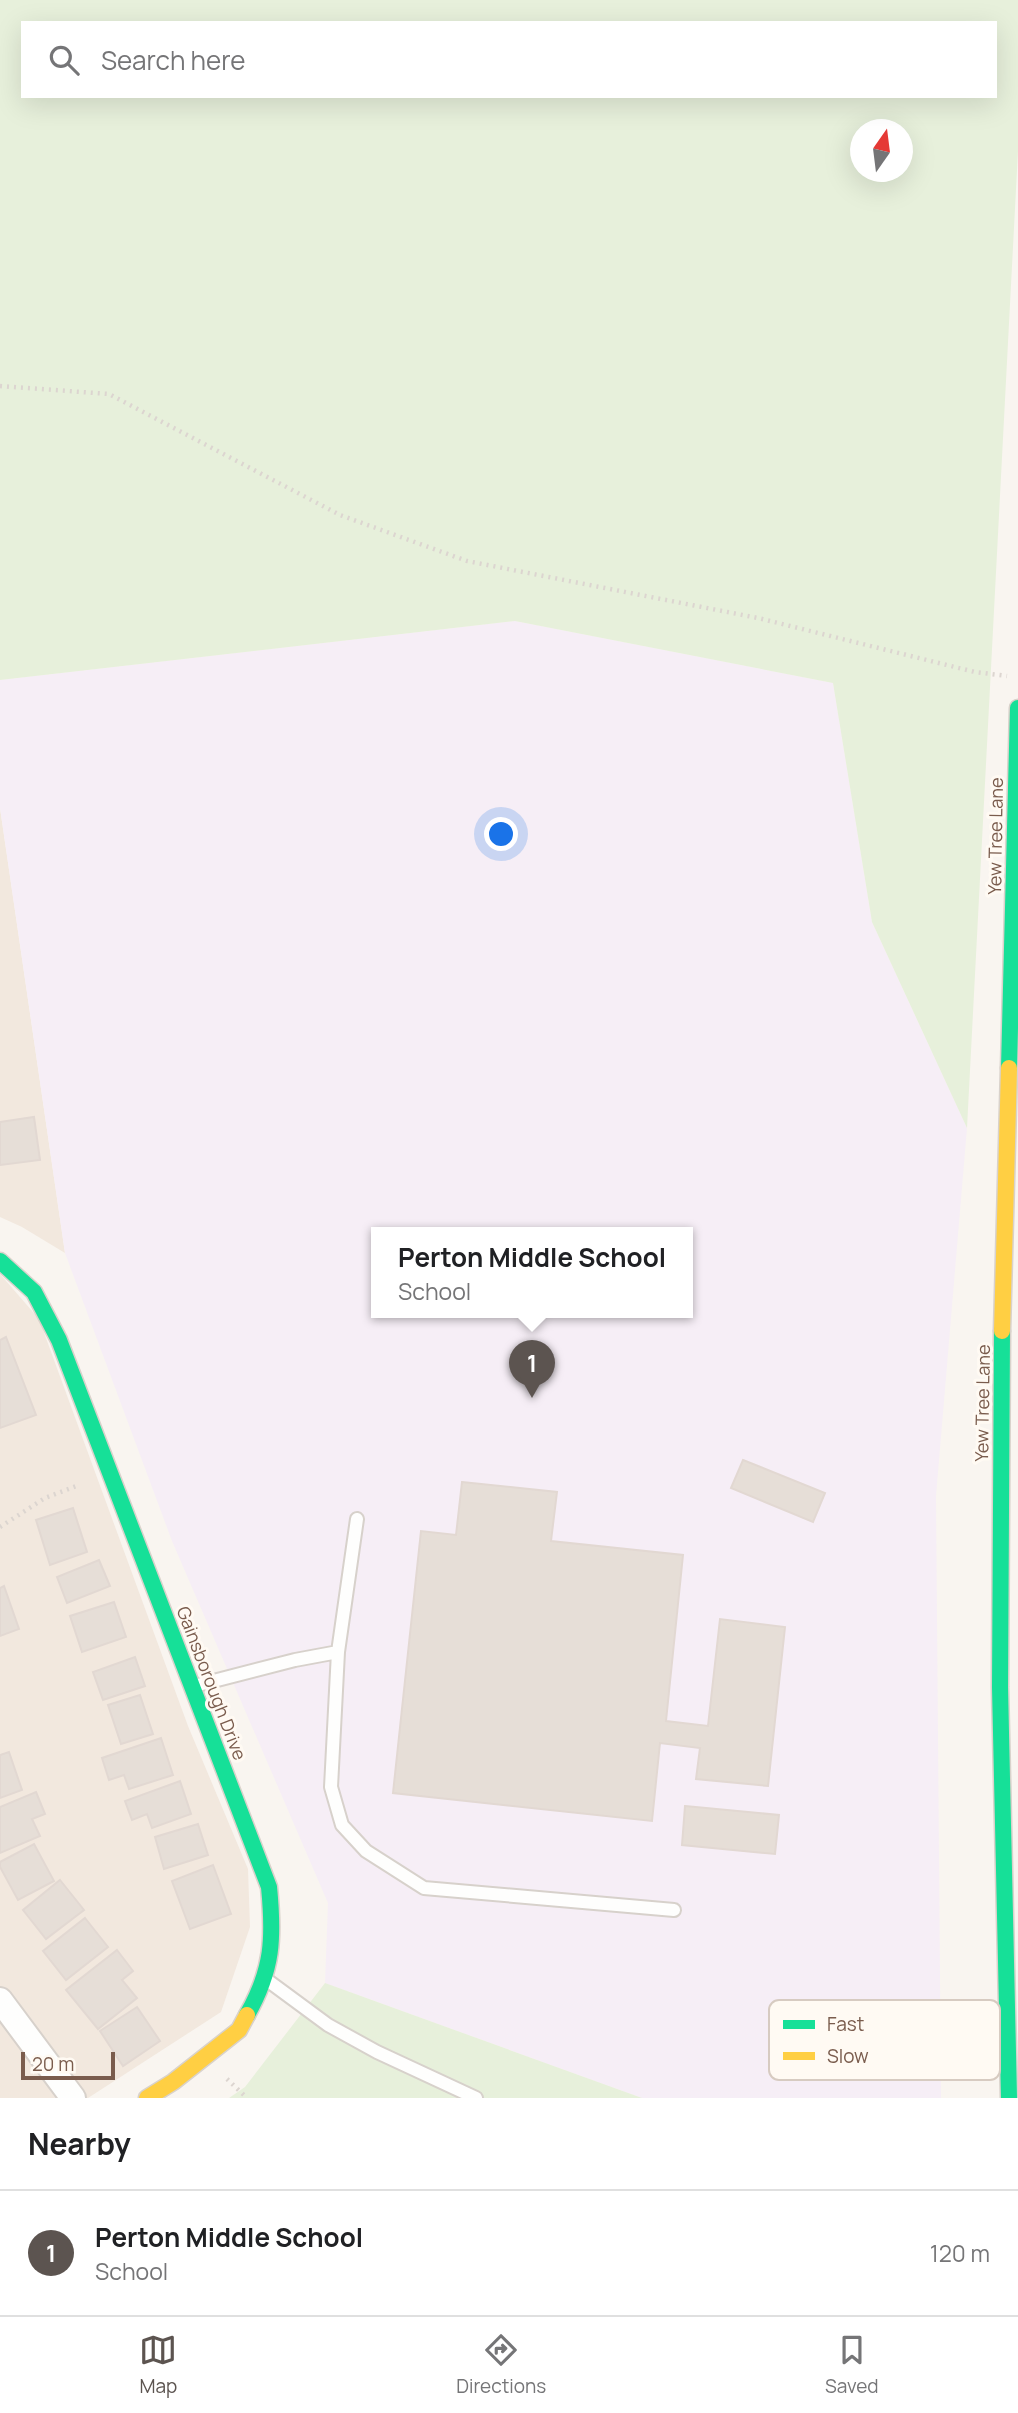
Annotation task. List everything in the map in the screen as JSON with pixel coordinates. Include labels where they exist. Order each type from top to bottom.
[{"type":"street","name":"Yew Tree Lane","points":[[1009,2098],[1013,1968],[1000,1687],[1000,1420],[1018,722]]},
{"type":"street","name":"Gainsborough Drive","points":[[0,1261],[33,1292],[59,1340],[269,1886],[271,1955],[259,1994],[239,2030],[173,2082],[148,2098]]},
{"type":"street","points":[[0,2000],[73,2098]]},
{"type":"lane","points":[[357,1519],[338,1652],[331,1787],[342,1825],[366,1851],[424,1888],[674,1910]]},
{"type":"lane","points":[[194,1686],[338,1652]]},
{"type":"lane","points":[[264,1978],[328,2025],[377,2052],[477,2098]]},
{"type":"path","points":[[0,386],[109,394],[340,515],[467,561],[758,618],[975,672],[1018,678]]},
{"type":"path","points":[[0,1527],[45,1498],[111,1474]]},
{"type":"path","points":[[219,2071],[247,2098]]},
{"type":"shaded area","points":[[515,621],[833,683],[872,922],[967,1128],[936,1496],[940,2000],[769,2000],[769,2080],[941,2080],[941,2098],[642,2098],[325,1983],[328,1903],[172,1541],[65,1253],[0,808],[0,680]]},
{"type":"shaded area","points":[[0,808],[65,1253],[0,1217]]},
{"type":"shaded area","points":[[0,1274],[39,1319],[188,1726],[248,1869],[250,1927],[221,2012],[88,2098],[0,2098]]},
{"type":"green space","points":[[0,0],[1018,0],[1018,151],[967,1128],[872,922],[833,683],[515,621],[0,680]]},
{"type":"green space","points":[[325,1983],[642,2098],[229,2098],[245,2087]]},
{"type":"building","points":[[34,1117],[40,1160],[0,1165],[0,1122]]},
{"type":"building","points":[[6,1337],[36,1415],[0,1428],[0,1340]]},
{"type":"building","points":[[743,1460],[825,1493],[813,1522],[731,1488]]},
{"type":"building","points":[[462,1482],[557,1492],[551,1541],[683,1555],[666,1721],[708,1726],[720,1619],[785,1627],[768,1786],[696,1779],[700,1748],[660,1743],[652,1821],[393,1793],[421,1531],[456,1535]]},
{"type":"building","points":[[73,1508],[87,1552],[50,1565],[36,1520]]},
{"type":"building","points":[[99,1560],[110,1586],[67,1603],[57,1577]]},
{"type":"building","points":[[4,1586],[19,1629],[0,1636],[0,1588]]},
{"type":"building","points":[[114,1602],[126,1637],[82,1652],[70,1616]]},
{"type":"building","points":[[135,1657],[145,1686],[103,1700],[93,1672]]},
{"type":"building","points":[[140,1695],[153,1734],[121,1744],[108,1705]]},
{"type":"building","points":[[161,1738],[173,1775],[129,1789],[124,1775],[109,1780],[102,1758]]},
{"type":"building","points":[[9,1752],[22,1790],[0,1798],[0,1755]]},
{"type":"building","points":[[180,1781],[191,1814],[152,1828],[147,1814],[132,1820],[125,1801]]},
{"type":"building","points":[[36,1792],[45,1814],[32,1819],[40,1836],[0,1853],[0,1807]]},
{"type":"building","points":[[685,1806],[779,1815],[775,1854],[682,1845]]},
{"type":"building","points":[[198,1824],[208,1855],[164,1869],[155,1837]]},
{"type":"building","points":[[34,1844],[54,1881],[18,1900],[0,1867],[0,1862]]},
{"type":"building","points":[[213,1865],[231,1914],[190,1929],[172,1881]]},
{"type":"building","points":[[60,1880],[84,1910],[46,1939],[23,1910]]},
{"type":"building","points":[[85,1918],[108,1947],[66,1980],[43,1951]]},
{"type":"building","points":[[117,1950],[133,1971],[122,1980],[137,1998],[98,2029],[66,1990]]},
{"type":"building","points":[[137,2007],[160,2041],[123,2066],[100,2031]]},
{"type":"traffic: fast","points":[[1009,1068],[1018,708]]},
{"type":"traffic: fast","points":[[0,1261],[34,1292],[59,1340],[269,1887],[270,1953],[262,1983],[247,2015]]},
{"type":"traffic: fast","points":[[1002,1331],[1000,1687],[1009,2098]]},
{"type":"traffic: slow","points":[[1002,1331],[1009,1068]]},
{"type":"traffic: slow","points":[[147,2098],[173,2082],[239,2030],[247,2015]]},
{"type":"place","name":"Perton Middle School","points":[[532,1398]]}]
